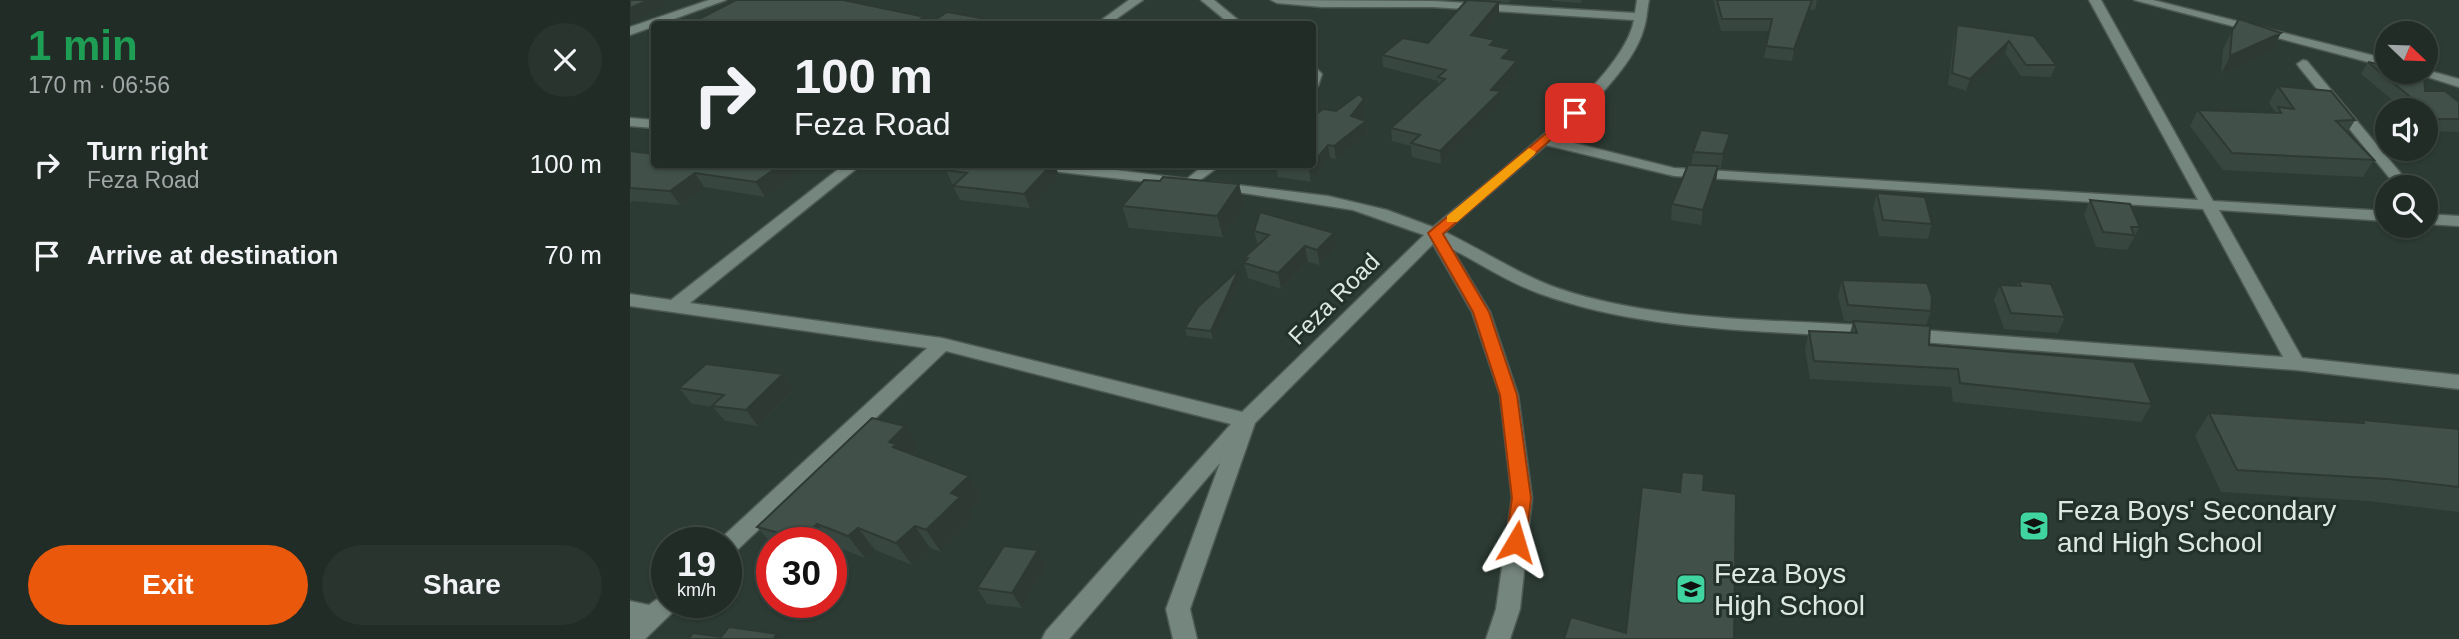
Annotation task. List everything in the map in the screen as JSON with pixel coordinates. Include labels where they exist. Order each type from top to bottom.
[{"type":"street","points":[[659,21],[720,0]]},
{"type":"street","points":[[1106,21],[1137,0]]},
{"type":"street","points":[[1207,0],[1233,21]]},
{"type":"street","points":[[1277,0],[1322,4],[1434,2],[1642,9]]},
{"type":"street","points":[[2095,0],[2296,364]]},
{"type":"street","points":[[2140,0],[2375,60]]},
{"type":"street","name":"Feza Road","points":[[1054,639],[1246,420],[1435,233],[1575,113],[1616,69],[1638,30],[1642,9]]},
{"type":"street","points":[[630,31],[651,24]]},
{"type":"street","points":[[2303,64],[2394,175]]},
{"type":"street","points":[[2438,77],[2459,83]]},
{"type":"street","points":[[630,122],[651,124]]},
{"type":"street","points":[[1543,140],[1674,173],[2375,215]]},
{"type":"street","points":[[675,306],[850,168]]},
{"type":"street","points":[[1062,168],[1304,195],[1387,214],[1435,233],[1508,274],[1557,294],[1641,314],[2296,364],[2459,382]]},
{"type":"street","points":[[1191,183],[1210,168]]},
{"type":"street","points":[[2438,218],[2459,221]]},
{"type":"street","points":[[1435,233],[1481,312],[1509,395],[1522,498],[1508,609],[1498,639]]},
{"type":"street","points":[[630,300],[942,344],[1246,420],[1178,609],[1185,639]]},
{"type":"street","points":[[742,532],[942,344]]},
{"type":"street","points":[[630,611],[651,610]]},
{"type":"street","points":[[630,638],[651,618]]},
{"type":"building","points":[[630,0],[649,0],[630,8]]},
{"type":"building","points":[[736,0],[843,0],[925,17],[917,21],[699,19]]},
{"type":"building","points":[[1467,0],[1499,2],[1471,35],[1495,40],[1490,45],[1510,49],[1502,58],[1517,61],[1491,90],[1501,91],[1440,151],[1411,143],[1420,135],[1391,128],[1445,79],[1438,77],[1446,70],[1382,55],[1403,38],[1428,43]]},
{"type":"building","points":[[1717,0],[1812,0],[1794,49],[1766,46],[1772,19],[1722,19]]},
{"type":"building","points":[[947,12],[981,18],[976,21],[934,21]]},
{"type":"building","points":[[2239,19],[2281,33],[2230,56],[2232,31]]},
{"type":"building","points":[[1957,25],[2034,36],[2056,65],[2026,65],[2009,41],[1970,79],[1952,73]]},
{"type":"building","points":[[2395,84],[2425,84],[2425,91],[2445,91],[2459,102],[2459,119],[2438,119],[2438,98],[2412,98]]},
{"type":"building","points":[[2278,86],[2331,91],[2355,120],[2336,121],[2374,160],[2232,153],[2198,110],[2281,113],[2278,107],[2294,109]]},
{"type":"building","points":[[1359,94],[1364,99],[1351,116],[1366,121],[1334,146],[1328,145],[1316,159],[1316,114],[1323,109],[1336,111]]},
{"type":"building","points":[[1701,130],[1730,134],[1723,154],[1693,152]]},
{"type":"building","points":[[630,151],[651,154],[651,168],[776,168],[756,182],[695,173],[670,191],[630,188]]},
{"type":"building","points":[[1688,165],[1718,166],[1703,210],[1672,204]]},
{"type":"building","points":[[1048,168],[1024,194],[953,186],[967,173],[946,170]]},
{"type":"building","points":[[1163,177],[1239,184],[1217,216],[1122,206],[1144,180],[1160,181]]},
{"type":"building","points":[[1877,193],[1925,197],[1932,224],[1883,220]]},
{"type":"building","points":[[2090,200],[2130,204],[2140,227],[2131,227],[2134,235],[2103,232]]},
{"type":"building","points":[[1260,212],[1334,233],[1317,250],[1305,246],[1278,273],[1244,263],[1248,258],[1245,257],[1269,235],[1254,231]]},
{"type":"building","points":[[1239,269],[1211,331],[1185,328],[1198,307]]},
{"type":"building","points":[[1842,280],[1927,283],[1932,297],[1931,311],[1848,305]]},
{"type":"building","points":[[2019,281],[2051,284],[2065,317],[2011,313],[2000,285],[2021,286]]},
{"type":"building","points":[[1853,321],[1930,326],[1929,345],[2134,362],[2152,404],[1960,383],[1958,369],[1814,361],[1809,331],[1857,333]]},
{"type":"building","points":[[706,364],[783,374],[746,410],[712,406],[724,395],[679,388]]},
{"type":"building","points":[[2209,413],[2364,423],[2362,420],[2459,429],[2459,487],[2388,479],[2237,470]]},
{"type":"building","points":[[872,418],[905,426],[889,442],[896,444],[893,447],[969,476],[951,493],[960,497],[926,530],[915,526],[896,543],[858,528],[848,536],[847,527],[825,527],[817,524],[814,527],[757,527]]},
{"type":"building","points":[[1682,472],[1704,474],[1703,490],[1736,494],[1734,639],[1564,639],[1571,617],[1626,633],[1642,487],[1680,492]]},
{"type":"building","points":[[1004,546],[1038,550],[1012,593],[977,588]]},
{"type":"building","points":[[729,627],[777,634],[773,639],[688,639],[693,633],[721,637]]},
{"type":"slow traffic","points":[[1452,219],[1529,152]]},
{"type":"place","name":"Feza Boys' Secondary and High School","points":[[2034,526]]},
{"type":"place","name":"Feza Boys High School","points":[[1691,589]]},
{"type":"route","points":[[1516,542],[1522,498],[1509,395],[1481,312],[1435,233],[1575,113]]}]
